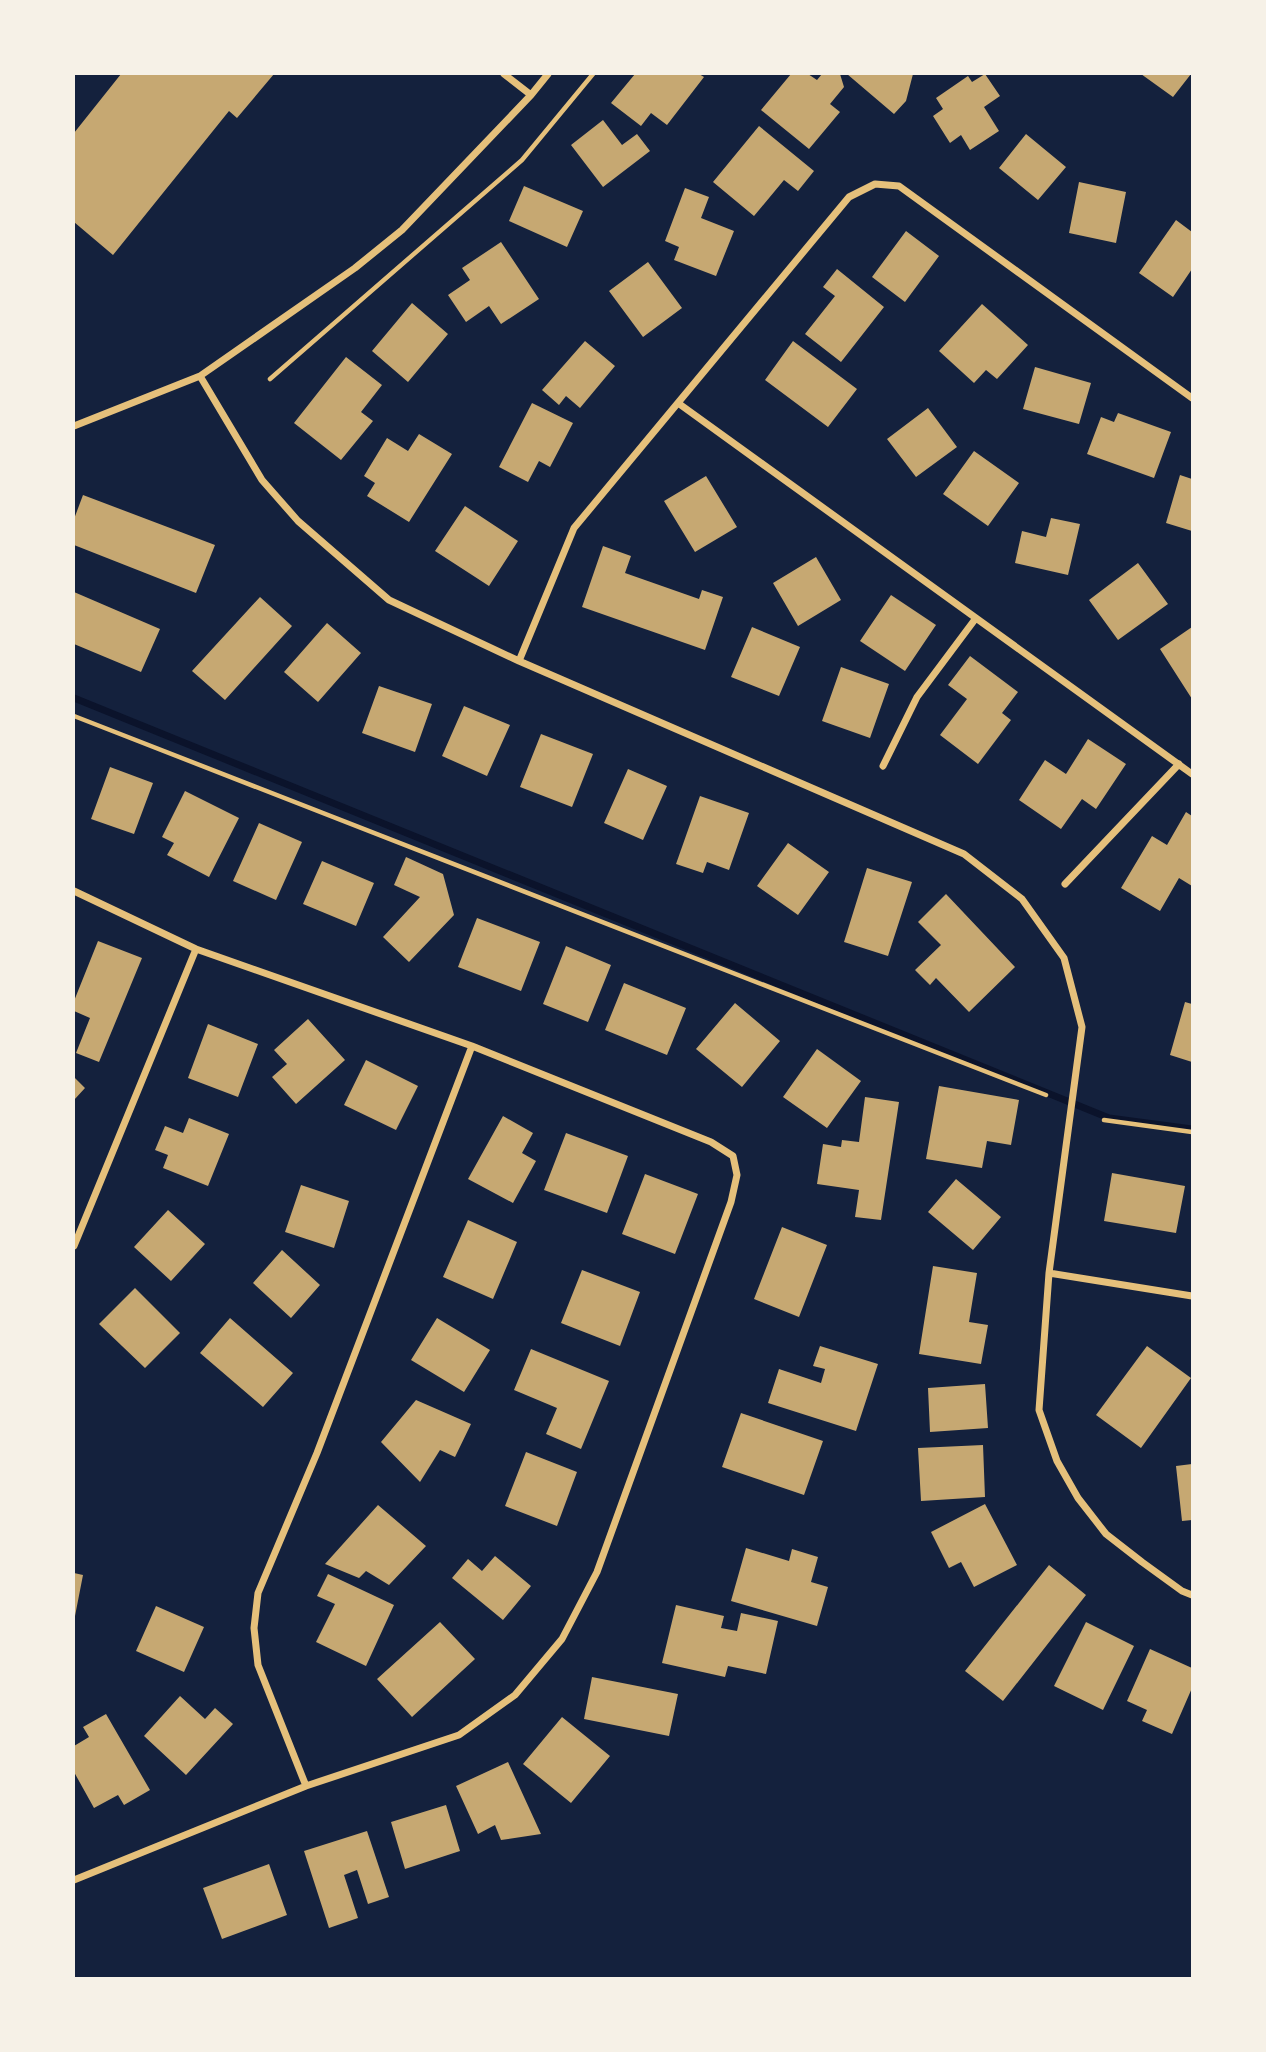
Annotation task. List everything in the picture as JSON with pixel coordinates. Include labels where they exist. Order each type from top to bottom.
[{"type":"street","points":[[504,74],[531,96]]},
{"type":"street","points":[[74,426],[200,376],[355,268],[402,230],[531,96],[548,74]]},
{"type":"street","points":[[519,661],[574,528],[849,197],[875,184],[899,186],[1192,398]]},
{"type":"street","points":[[200,376],[262,480],[298,521],[388,600],[519,661],[964,854],[1022,899],[1064,958],[1082,1027],[1049,1273],[1039,1410],[1057,1461],[1078,1498],[1106,1534],[1172,1584],[1192,1595]]},
{"type":"street","points":[[678,403],[1192,774]]},
{"type":"street","points":[[883,766],[917,697],[975,618]]},
{"type":"street","points":[[1066,884],[1179,764]]},
{"type":"street","points":[[74,891],[196,949],[472,1046],[711,1142],[733,1156],[737,1175],[731,1202],[597,1572],[562,1639],[515,1695],[458,1735],[306,1786],[74,1880]]},
{"type":"street","points":[[74,1246],[196,949]]},
{"type":"street","points":[[306,1786],[258,1665],[254,1629],[258,1593],[317,1453],[472,1046]]},
{"type":"street","points":[[1049,1273],[1192,1296]]},
{"type":"path","points":[[270,379],[522,160],[593,74]]},
{"type":"path","points":[[74,716],[1046,1095]]},
{"type":"path","points":[[1104,1120],[1192,1132]]},
{"type":"building","points":[[121,74],[274,74],[237,118],[229,111],[113,255],[74,222],[74,133]]},
{"type":"building","points":[[635,74],[699,74],[704,77],[667,125],[651,113],[641,126],[611,103]]},
{"type":"building","points":[[791,74],[808,74],[817,80],[822,74],[840,74],[844,87],[830,104],[840,112],[809,149],[761,110]]},
{"type":"building","points":[[847,74],[913,74],[906,101],[894,114]]},
{"type":"building","points":[[985,74],[1000,96],[984,107],[999,131],[970,150],[961,135],[950,143],[933,116],[943,109],[936,98],[968,76],[972,82]]},
{"type":"building","points":[[1141,74],[1191,74],[1173,97]]},
{"type":"building","points":[[603,120],[622,145],[637,134],[650,151],[603,187],[571,145]]},
{"type":"building","points":[[759,126],[814,171],[798,191],[784,180],[754,216],[713,182]]},
{"type":"building","points":[[1026,134],[1066,167],[1038,200],[999,168]]},
{"type":"building","points":[[1079,182],[1126,192],[1116,243],[1069,233]]},
{"type":"building","points":[[524,186],[583,211],[567,247],[509,221]]},
{"type":"building","points":[[685,188],[709,197],[701,218],[734,231],[716,276],[674,260],[679,247],[665,241]]},
{"type":"building","points":[[1176,220],[1192,232],[1192,269],[1173,297],[1139,273]]},
{"type":"building","points":[[906,231],[939,256],[905,302],[872,277]]},
{"type":"building","points":[[501,242],[539,299],[501,324],[489,306],[466,322],[448,295],[470,280],[462,268]]},
{"type":"building","points":[[648,262],[682,308],[643,337],[609,291]]},
{"type":"building","points":[[837,269],[884,307],[841,362],[805,334],[835,296],[823,287]]},
{"type":"building","points":[[412,303],[448,334],[408,382],[372,351]]},
{"type":"building","points":[[982,304],[1028,345],[997,379],[986,370],[974,383],[939,351]]},
{"type":"building","points":[[585,341],[615,366],[580,408],[566,396],[559,405],[542,390]]},
{"type":"building","points":[[793,341],[857,389],[828,427],[765,380]]},
{"type":"building","points":[[346,357],[382,385],[361,412],[373,421],[341,460],[294,423]]},
{"type":"building","points":[[1035,367],[1091,383],[1079,424],[1023,409]]},
{"type":"building","points":[[532,403],[573,423],[550,467],[539,461],[528,482],[499,467]]},
{"type":"building","points":[[928,408],[957,447],[916,477],[887,439]]},
{"type":"building","points":[[1118,413],[1171,432],[1154,478],[1087,454],[1101,417],[1114,422]]},
{"type":"building","points":[[419,434],[452,454],[409,522],[367,496],[375,483],[364,476],[387,438],[408,451]]},
{"type":"building","points":[[974,451],[1019,483],[988,526],[943,494]]},
{"type":"building","points":[[1180,475],[1192,479],[1192,531],[1166,523]]},
{"type":"building","points":[[706,476],[737,527],[695,552],[664,501]]},
{"type":"building","points":[[83,495],[215,545],[196,593],[74,545],[74,519]]},
{"type":"building","points":[[465,506],[518,541],[489,586],[435,551]]},
{"type":"building","points":[[1051,518],[1080,524],[1068,575],[1015,563],[1022,531],[1046,537]]},
{"type":"building","points":[[603,546],[631,556],[625,573],[699,599],[702,590],[723,597],[705,650],[582,607]]},
{"type":"building","points":[[816,557],[841,600],[798,626],[773,583]]},
{"type":"building","points":[[1138,563],[1168,604],[1118,640],[1089,600]]},
{"type":"building","points":[[74,592],[160,629],[141,672],[74,644]]},
{"type":"building","points":[[891,595],[936,625],[905,671],[860,641]]},
{"type":"building","points":[[260,597],[292,626],[225,700],[192,671]]},
{"type":"building","points":[[327,623],[361,653],[318,702],[284,672]]},
{"type":"building","points":[[752,627],[800,647],[779,696],[731,677]]},
{"type":"building","points":[[1192,627],[1192,699],[1160,649]]},
{"type":"building","points":[[970,656],[1018,692],[1002,713],[1011,720],[978,764],[940,735],[967,699],[948,685]]},
{"type":"building","points":[[841,667],[889,684],[870,738],[822,721]]},
{"type":"building","points":[[379,686],[432,704],[415,752],[362,733]]},
{"type":"building","points":[[464,706],[510,725],[487,776],[442,756]]},
{"type":"building","points":[[541,734],[593,754],[572,807],[520,787]]},
{"type":"building","points":[[1088,739],[1126,764],[1096,809],[1082,799],[1061,829],[1019,800],[1045,760],[1066,774]]},
{"type":"building","points":[[110,767],[153,783],[134,834],[91,819]]},
{"type":"building","points":[[628,769],[667,786],[643,840],[604,823]]},
{"type":"building","points":[[185,791],[239,818],[209,877],[167,855],[174,843],[162,837]]},
{"type":"building","points":[[700,796],[749,813],[729,870],[707,862],[703,873],[676,864]]},
{"type":"building","points":[[1186,812],[1192,816],[1192,886],[1179,878],[1160,911],[1121,888],[1152,836],[1167,845]]},
{"type":"building","points":[[259,823],[302,842],[276,900],[233,881]]},
{"type":"building","points":[[788,843],[829,872],[798,915],[757,886]]},
{"type":"building","points":[[406,857],[443,874],[454,915],[409,962],[383,937],[420,897],[394,885]]},
{"type":"building","points":[[322,861],[374,883],[356,926],[303,904]]},
{"type":"building","points":[[867,868],[912,882],[888,956],[844,942]]},
{"type":"building","points":[[946,894],[1015,967],[969,1012],[936,978],[930,985],[915,970],[941,945],[918,922]]},
{"type":"building","points":[[477,918],[540,942],[521,991],[458,967]]},
{"type":"building","points":[[98,941],[142,958],[99,1062],[76,1053],[90,1018],[74,1011],[74,1001]]},
{"type":"building","points":[[566,946],[611,965],[588,1022],[543,1004]]},
{"type":"building","points":[[624,983],[686,1008],[667,1055],[605,1030]]},
{"type":"building","points":[[1185,1002],[1192,1004],[1192,1062],[1170,1055]]},
{"type":"building","points":[[735,1003],[780,1041],[742,1087],[696,1049]]},
{"type":"building","points":[[308,1019],[345,1060],[296,1104],[272,1077],[287,1064],[274,1050]]},
{"type":"building","points":[[208,1024],[258,1044],[238,1097],[188,1078]]},
{"type":"building","points":[[817,1049],[861,1081],[827,1128],[783,1097]]},
{"type":"building","points":[[366,1060],[418,1086],[396,1130],[344,1105]]},
{"type":"building","points":[[74,1077],[85,1088],[74,1100]]},
{"type":"building","points":[[939,1086],[1019,1100],[1011,1145],[987,1141],[982,1168],[926,1159]]},
{"type":"building","points":[[865,1097],[899,1102],[881,1220],[855,1217],[859,1190],[817,1184],[823,1144],[841,1147],[842,1140],[859,1142]]},
{"type":"building","points":[[503,1116],[533,1133],[522,1153],[536,1161],[513,1203],[468,1179]]},
{"type":"building","points":[[189,1118],[229,1134],[208,1186],[163,1168],[168,1155],[155,1150],[165,1126],[183,1133]]},
{"type":"building","points":[[566,1133],[628,1156],[607,1213],[544,1190]]},
{"type":"building","points":[[1112,1173],[1185,1186],[1176,1233],[1104,1221]]},
{"type":"building","points":[[645,1174],[698,1194],[675,1254],[622,1234]]},
{"type":"building","points":[[956,1179],[1001,1217],[973,1250],[928,1212]]},
{"type":"building","points":[[301,1185],[349,1201],[334,1248],[285,1232]]},
{"type":"building","points":[[168,1210],[205,1244],[171,1281],[134,1247]]},
{"type":"building","points":[[468,1220],[517,1242],[493,1299],[443,1277]]},
{"type":"building","points":[[782,1227],[827,1245],[799,1317],[754,1299]]},
{"type":"building","points":[[282,1250],[320,1285],[291,1318],[253,1283]]},
{"type":"building","points":[[933,1266],[977,1273],[969,1322],[988,1325],[981,1364],[919,1354]]},
{"type":"building","points":[[582,1270],[640,1292],[620,1346],[561,1323]]},
{"type":"building","points":[[135,1288],[180,1333],[145,1368],[99,1324]]},
{"type":"building","points":[[230,1318],[293,1373],[263,1407],[200,1353]]},
{"type":"building","points":[[437,1318],[490,1350],[464,1392],[411,1360]]},
{"type":"building","points":[[820,1346],[878,1364],[856,1431],[768,1403],[779,1369],[821,1383],[825,1369],[813,1366]]},
{"type":"building","points":[[1147,1346],[1191,1378],[1141,1448],[1096,1415]]},
{"type":"building","points":[[531,1349],[609,1381],[581,1449],[546,1434],[557,1408],[514,1390]]},
{"type":"building","points":[[985,1384],[988,1428],[930,1432],[928,1388]]},
{"type":"building","points":[[416,1400],[471,1424],[455,1457],[440,1450],[420,1482],[381,1442]]},
{"type":"building","points":[[741,1413],[823,1441],[804,1495],[722,1467]]},
{"type":"building","points":[[983,1445],[985,1497],[921,1501],[918,1448]]},
{"type":"building","points":[[526,1452],[577,1472],[557,1526],[505,1506]]},
{"type":"building","points":[[1192,1464],[1192,1520],[1182,1521],[1176,1466]]},
{"type":"building","points":[[985,1504],[1017,1565],[974,1587],[961,1562],[949,1568],[931,1532]]},
{"type":"building","points":[[378,1505],[426,1546],[389,1585],[366,1571],[359,1578],[325,1564]]},
{"type":"building","points":[[746,1548],[789,1561],[792,1549],[818,1557],[811,1582],[828,1587],[817,1626],[731,1601]]},
{"type":"building","points":[[495,1556],[531,1586],[503,1620],[452,1578],[468,1559],[482,1571]]},
{"type":"building","points":[[1049,1565],[1086,1595],[1003,1701],[965,1671]]},
{"type":"building","points":[[74,1573],[83,1575],[75,1616],[74,1616]]},
{"type":"building","points":[[328,1574],[394,1605],[366,1666],[316,1642],[335,1604],[317,1596]]},
{"type":"building","points":[[676,1605],[724,1616],[721,1628],[737,1631],[741,1613],[778,1621],[766,1674],[728,1666],[725,1677],[662,1663]]},
{"type":"building","points":[[156,1606],[204,1627],[184,1672],[136,1651]]},
{"type":"building","points":[[440,1622],[475,1659],[412,1717],[377,1679]]},
{"type":"building","points":[[1086,1622],[1134,1646],[1103,1710],[1054,1686]]},
{"type":"building","points":[[1150,1649],[1192,1668],[1192,1688],[1172,1734],[1142,1721],[1147,1710],[1127,1701]]},
{"type":"building","points":[[592,1677],[678,1694],[669,1736],[584,1719]]},
{"type":"building","points":[[180,1696],[205,1719],[215,1708],[233,1724],[186,1775],[144,1736]]},
{"type":"building","points":[[106,1714],[150,1790],[124,1805],[118,1795],[94,1808],[74,1772],[74,1746],[89,1737],[83,1727]]},
{"type":"building","points":[[562,1717],[610,1756],[571,1803],[523,1764]]},
{"type":"building","points":[[508,1762],[541,1834],[501,1840],[495,1825],[478,1834],[456,1786]]},
{"type":"building","points":[[446,1805],[460,1851],[405,1869],[391,1822]]},
{"type":"building","points":[[367,1831],[389,1897],[368,1904],[357,1870],[344,1875],[358,1918],[329,1928],[304,1851]]},
{"type":"building","points":[[269,1864],[287,1915],[222,1939],[203,1888]]},
{"type":"waterway","points":[[74,698],[1109,1118],[1192,1129]]}]
